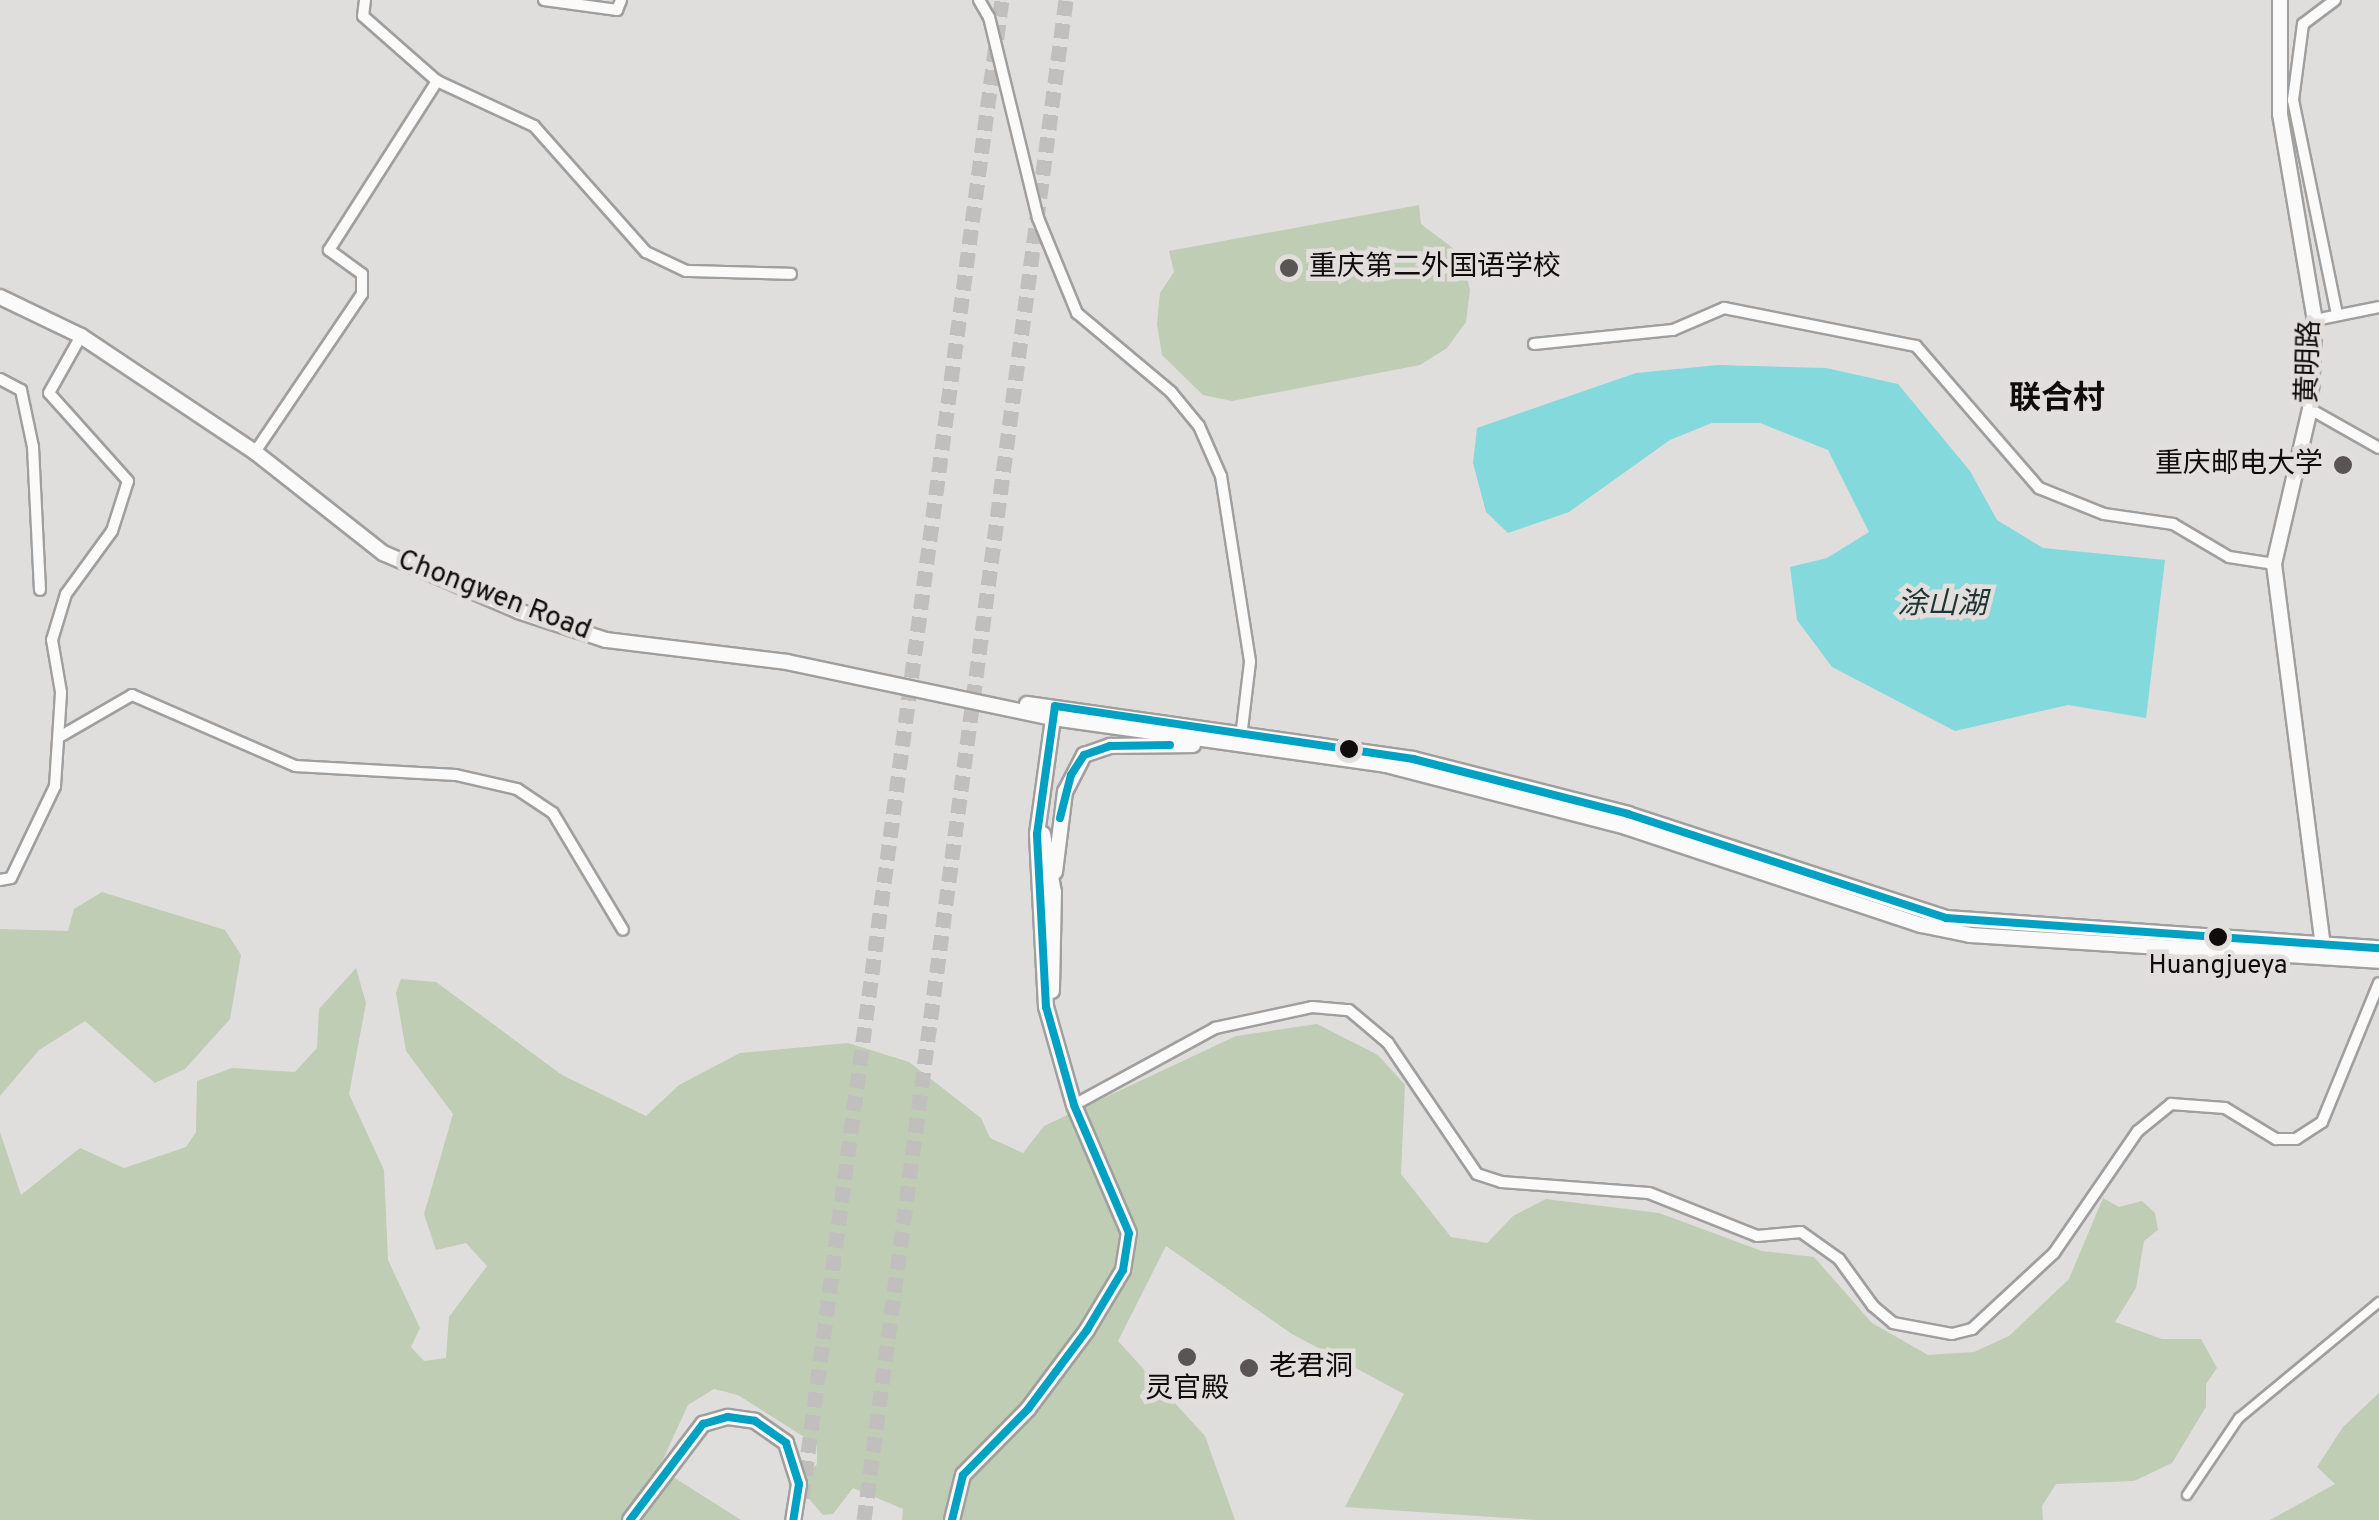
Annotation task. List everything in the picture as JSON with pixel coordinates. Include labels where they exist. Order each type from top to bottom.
[{"type":"main road","name":"黄明路","points":[[2280,0],[2280,114],[2315,320],[2310,408],[2274,564],[2324,952]]},
{"type":"main road","name":"Chongwen Road","points":[[0,298],[80,336],[254,452],[384,553],[518,611],[606,640],[786,662],[1057,712],[1413,758],[1628,814],[1946,918],[2324,952],[2379,962]]},
{"type":"main road","points":[[1054,892],[1044,833],[1057,712]]},
{"type":"main road","points":[[1047,966],[1038,903],[1036,834],[1057,712]]},
{"type":"main road","points":[[952,1520],[963,1475],[1028,1409],[1123,1270],[1129,1233],[1074,1104],[1048,1022],[1047,966],[1061,811],[1084,755],[1110,746],[1242,737]]},
{"type":"main road","points":[[1038,903],[1044,886],[1054,892]]},
{"type":"main road","name":"Chongwen Road","points":[[2324,952],[2379,948]]},
{"type":"main road","points":[[630,1520],[703,1424],[728,1417],[755,1421],[786,1443],[799,1484],[792,1520]]},
{"type":"street","points":[[365,0],[363,16],[437,81],[534,126],[646,252],[686,271],[790,274]]},
{"type":"street","points":[[544,0],[617,10],[621,0]]},
{"type":"street","points":[[979,0],[989,17],[1038,218],[1077,313],[1171,392],[1199,426],[1221,476],[1248,648],[1242,737]]},
{"type":"street","points":[[2335,0],[2303,24],[2292,100],[2337,315]]},
{"type":"street","points":[[254,452],[362,294],[362,274],[330,250],[437,81]]},
{"type":"street","points":[[2315,320],[2379,307]]},
{"type":"street","points":[[1534,344],[1673,330],[1724,308],[1916,346],[2039,488],[2104,514],[2174,524],[2228,558],[2274,564]]},
{"type":"street","points":[[0,880],[11,878],[55,786],[61,736],[52,640],[66,594],[112,531],[128,481],[49,392],[80,336]]},
{"type":"street","points":[[0,379],[22,390],[34,447],[40,590]]},
{"type":"street","points":[[2310,408],[2379,448]]},
{"type":"street","points":[[61,736],[132,694],[295,766],[456,776],[517,789],[553,813],[623,930]]},
{"type":"street","points":[[1074,1104],[1216,1028],[1312,1007],[1349,1010],[1388,1043],[1477,1174],[1501,1182],[1649,1193],[1757,1236],[1801,1232],[1839,1258],[1872,1306],[1894,1323],[1952,1334],[1972,1329],[2054,1253],[2138,1131],[2162,1109],[2201,1102],[2225,1108],[2276,1139],[2296,1139],[2322,1122],[2379,982]]},
{"type":"street","points":[[2188,1495],[2239,1418],[2379,1302]]},
{"type":"green space","points":[[1419,205],[1421,224],[1462,255],[1470,290],[1466,322],[1447,348],[1420,365],[1232,401],[1203,395],[1162,355],[1157,324],[1160,293],[1174,272],[1169,251]]},
{"type":"green space","points":[[102,892],[225,930],[241,955],[230,1019],[185,1069],[155,1083],[85,1021],[39,1050],[0,1096],[0,929],[68,931],[74,909]]},
{"type":"green space","points":[[356,968],[366,1003],[349,1094],[384,1170],[388,1260],[420,1328],[411,1347],[424,1361],[446,1358],[449,1317],[487,1266],[466,1243],[436,1250],[424,1214],[453,1114],[406,1051],[396,993],[401,979],[436,982],[562,1075],[646,1116],[679,1085],[740,1053],[848,1043],[909,1062],[981,1118],[990,1138],[1023,1153],[1044,1126],[1236,1036],[1317,1024],[1378,1055],[1405,1085],[1401,1174],[1451,1237],[1487,1243],[1513,1216],[1546,1199],[1659,1213],[1762,1251],[1814,1257],[1872,1323],[1928,1355],[1974,1352],[2009,1336],[2069,1279],[2103,1198],[2119,1207],[2142,1201],[2155,1213],[2158,1230],[2144,1241],[2136,1288],[2115,1322],[2162,1339],[2201,1339],[2217,1368],[2206,1384],[2206,1407],[2172,1463],[2134,1481],[2056,1484],[2042,1506],[2043,1520],[1536,1520],[1345,1507],[1404,1394],[1292,1334],[1166,1246],[1118,1341],[1205,1436],[1235,1520],[902,1520],[903,1509],[853,1488],[833,1514],[823,1515],[797,1485],[817,1464],[817,1445],[738,1395],[714,1389],[688,1405],[659,1468],[741,1520],[0,1520],[0,1132],[21,1195],[80,1148],[124,1168],[186,1147],[196,1132],[197,1081],[232,1068],[295,1072],[317,1048],[319,1009]]},
{"type":"green space","points":[[2379,1393],[2379,1520],[2270,1520],[2335,1484],[2317,1467],[2343,1427]]},
{"type":"water","name":"涂山湖","points":[[1718,365],[1826,368],[1898,384],[1970,471],[1997,520],[2043,548],[2165,560],[2146,718],[2068,705],[1955,731],[1832,667],[1797,620],[1790,567],[1827,558],[1869,532],[1828,450],[1760,423],[1712,423],[1670,440],[1569,512],[1508,533],[1486,512],[1473,463],[1477,428],[1636,373]]},
{"type":"tunnel","points":[[802,1498],[1002,0]]},
{"type":"tunnel","points":[[864,1520],[1066,0]]},
{"type":"transit line","points":[[952,1520],[963,1475],[1028,1409],[1087,1330],[1123,1270],[1129,1233],[1074,1105],[1046,1007],[1037,834],[1055,706],[1413,759],[1628,814],[1946,918],[2379,948]]},
{"type":"transit line","points":[[1060,818],[1071,775],[1084,755],[1110,746],[1170,745]]},
{"type":"transit line","points":[[630,1520],[703,1424],[728,1417],[755,1421],[786,1443],[799,1484],[793,1520]]},
{"type":"place","name":"重庆第二外国语学校","points":[[1289,268]]},
{"type":"place","name":"重庆邮电大学","points":[[2343,465]]},
{"type":"place","name":"Huangjueya","points":[[2218,937]]},
{"type":"place","name":"灵官殿","points":[[1187,1357]]},
{"type":"place","name":"老君洞","points":[[1249,1368]]},
{"type":"district","name":"联合村","points":[[2057,400]]}]
